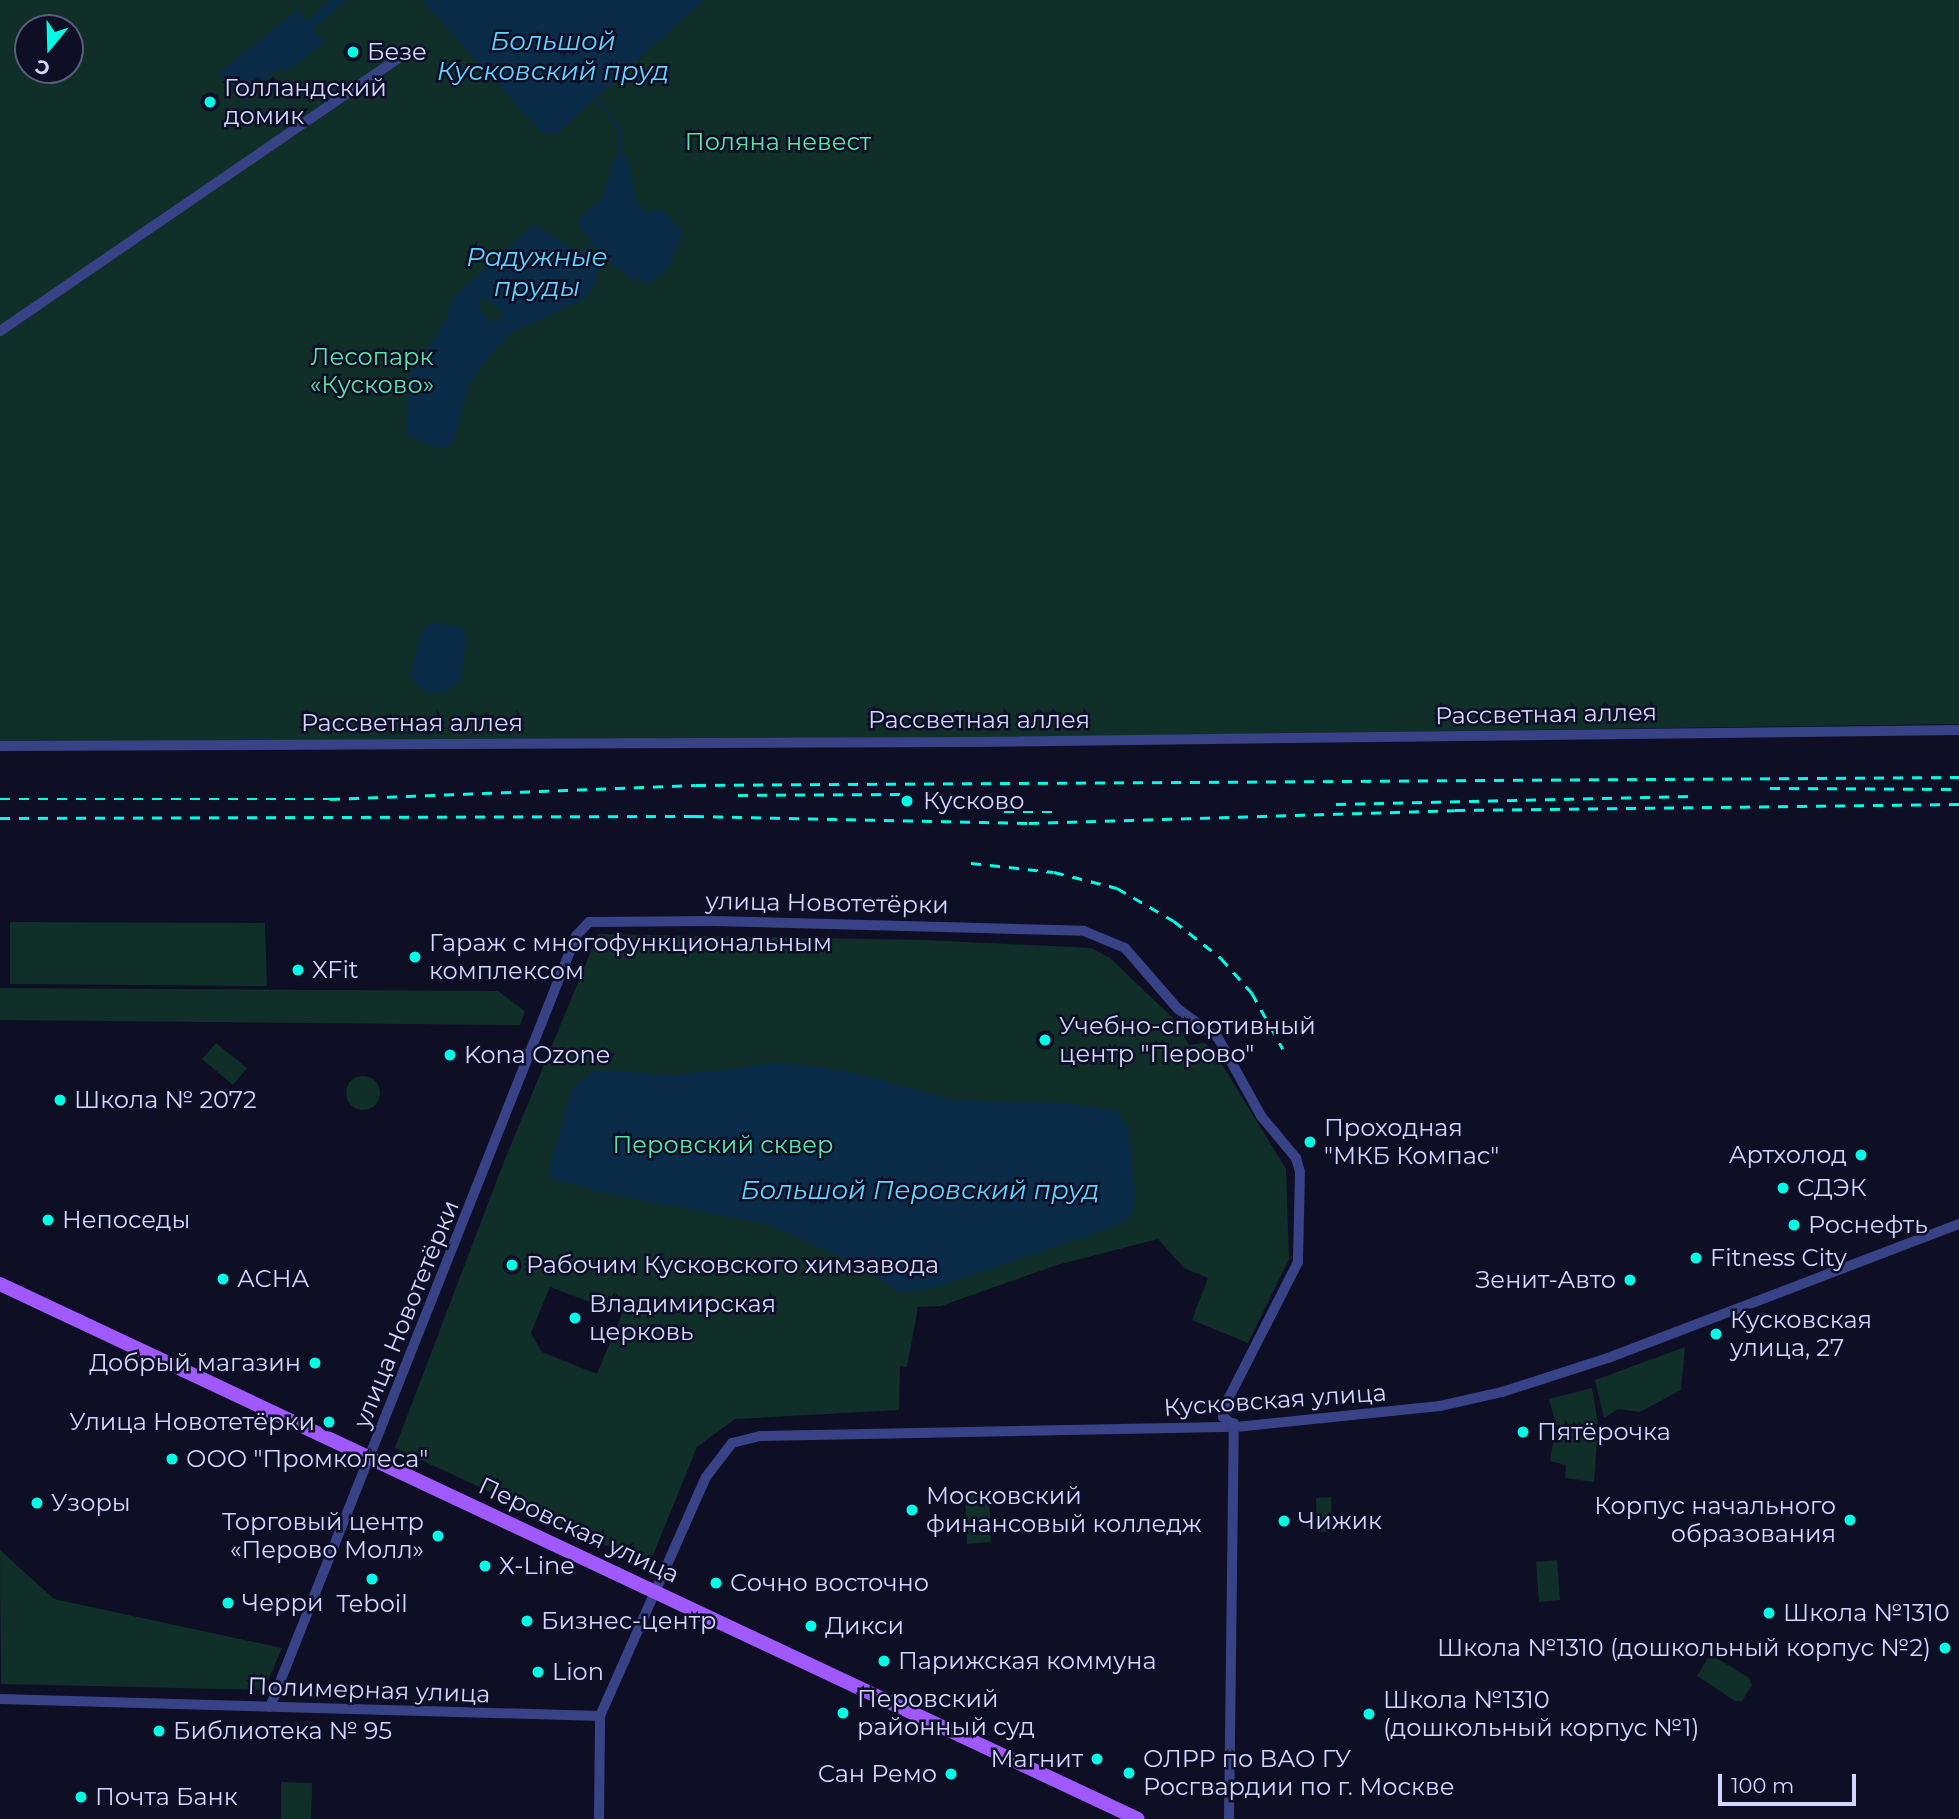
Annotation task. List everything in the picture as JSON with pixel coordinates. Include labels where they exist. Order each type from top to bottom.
[{"type":"main road","name":"Перовская улица","points":[[0,1284],[1138,1819]]},
{"type":"street","points":[[0,331],[402,56]]},
{"type":"street","name":"Рассветная аллея","points":[[0,746],[972,742],[1959,730]]},
{"type":"street","name":"улица Новотетёрки","points":[[270,1707],[372,1458],[576,936],[583,925],[607,919],[1084,931],[1125,948],[1178,1009],[1218,1038],[1261,1116],[1296,1158],[1300,1172],[1298,1262],[1237,1384],[1228,1411],[1236,1427],[1230,1819]]},
{"type":"street","name":"Кусковская улица","points":[[654,1591],[706,1477],[732,1443],[761,1436],[1236,1427],[1358,1418],[1502,1392],[1608,1358],[1959,1224]]},
{"type":"street","points":[[599,1819],[600,1716],[654,1591]]},
{"type":"street","name":"Полимерная улица","points":[[0,1699],[600,1716]]},
{"type":"green space","name":"Лесопарк «Кусково»","points":[[0,0],[1959,0],[1959,724],[1028,737],[0,743]]},
{"type":"green space","points":[[10,922],[265,923],[267,986],[10,984]]},
{"type":"green space","name":"Перовский сквер","points":[[598,934],[926,940],[1091,948],[1110,958],[1176,1021],[1189,1045],[1205,1043],[1215,1053],[1286,1169],[1289,1259],[1248,1343],[1192,1320],[1208,1278],[1184,1268],[1158,1239],[1057,1265],[941,1306],[918,1307],[907,1367],[900,1366],[899,1410],[735,1419],[697,1447],[649,1565],[395,1448],[503,1164]],"holes":[[[550,1287],[622,1314],[597,1374],[542,1352],[531,1333]]]},
{"type":"green space","points":[[0,988],[498,991],[525,1011],[520,1025],[0,1020]]},
{"type":"green space","points":[[216,1043],[247,1068],[233,1085],[202,1059]]},
{"type":"green space","points":[[363,1076],[375,1081],[380,1093],[375,1105],[363,1110],[351,1105],[346,1093],[351,1081]]},
{"type":"green space","points":[[1685,1347],[1681,1390],[1640,1412],[1618,1409],[1604,1418],[1595,1380]]},
{"type":"green space","points":[[1592,1388],[1598,1424],[1556,1425],[1549,1399]]},
{"type":"green space","points":[[1598,1428],[1594,1482],[1565,1478],[1566,1465],[1550,1461],[1555,1429]]},
{"type":"green space","points":[[989,1492],[991,1542],[967,1544],[965,1493]]},
{"type":"green space","points":[[1331,1497],[1332,1532],[1317,1532],[1316,1498]]},
{"type":"green space","points":[[0,1550],[54,1599],[282,1648],[264,1690],[1,1684]]},
{"type":"green space","points":[[1557,1560],[1560,1600],[1539,1602],[1536,1562]]},
{"type":"green space","points":[[1710,1654],[1749,1678],[1752,1685],[1742,1701],[1735,1701],[1697,1676]]},
{"type":"green space","points":[[281,1782],[312,1783],[311,1819],[281,1819]]},
{"type":"water","points":[[330,0],[347,0],[313,29],[324,43],[284,73],[278,68],[244,103],[218,74],[297,10],[307,22]]},
{"type":"water","name":"Большой Кусковский пруд","points":[[422,0],[704,0],[555,135],[541,132]]},
{"type":"water","name":"Радужные пруды","points":[[627,155],[636,201],[645,212],[663,210],[683,233],[669,268],[650,283],[632,279],[607,260],[579,226],[578,219],[603,198],[614,157]]},
{"type":"water","name":"Радужные пруды","points":[[534,224],[593,262],[599,269],[595,285],[583,300],[510,333],[469,385],[453,444],[441,449],[407,436],[409,376],[446,320],[453,298]],"holes":[[[484,297],[501,311],[501,321],[489,321],[478,304]]]},
{"type":"water","points":[[430,622],[463,628],[466,637],[461,681],[443,693],[426,692],[410,677],[421,633]]},
{"type":"water","name":"Большой Перовский пруд","points":[[779,1063],[844,1070],[953,1100],[1065,1103],[1116,1110],[1129,1130],[1135,1196],[1132,1212],[1124,1222],[1092,1234],[933,1288],[898,1292],[860,1265],[766,1224],[609,1194],[553,1179],[549,1171],[572,1088],[596,1070],[676,1075]]},
{"type":"waterway","points":[[595,95],[619,128],[620,157]]},
{"type":"waterway","points":[[578,255],[594,241]]},
{"type":"railway","points":[[0,799],[330,799],[696,785],[1959,777]]},
{"type":"railway","points":[[1770,788],[1959,789]]},
{"type":"railway","points":[[738,795],[909,794]]},
{"type":"railway","points":[[1336,804],[1693,796]]},
{"type":"railway","points":[[0,818],[694,816],[1029,823],[1455,810],[1959,804]]},
{"type":"railway","points":[[1004,812],[1053,812]]},
{"type":"railway","points":[[971,863],[1054,872],[1117,888],[1174,921],[1221,958],[1252,993],[1283,1049]]},
{"type":"place","name":"Безе","points":[[353,52]]},
{"type":"place","name":"Голландский домик","points":[[210,102]]},
{"type":"place","name":"Кусково","points":[[907,801]]},
{"type":"place","name":"Гараж с многофункциональным комплексом","points":[[415,957]]},
{"type":"place","name":"XFit","points":[[298,970]]},
{"type":"place","name":"Учебно-спортивный центр \"Перово\"","points":[[1045,1040]]},
{"type":"place","name":"Kona Ozone","points":[[450,1055]]},
{"type":"place","name":"Школа № 2072","points":[[60,1100]]},
{"type":"place","name":"Проходная \"МКБ Компас\"","points":[[1310,1142]]},
{"type":"place","name":"Артхолод","points":[[1861,1155]]},
{"type":"place","name":"СДЭК","points":[[1783,1188]]},
{"type":"place","name":"Непоседы","points":[[48,1220]]},
{"type":"place","name":"Роснефть","points":[[1794,1225]]},
{"type":"place","name":"Fitness City","points":[[1696,1258]]},
{"type":"place","name":"Рабочим Кусковского химзавода","points":[[512,1265]]},
{"type":"place","name":"АСНА","points":[[223,1279]]},
{"type":"place","name":"Зенит-Авто","points":[[1630,1280]]},
{"type":"place","name":"Владимирская церковь","points":[[575,1318]]},
{"type":"place","name":"Кусковская улица, 27","points":[[1716,1334]]},
{"type":"place","name":"Добрый магазин","points":[[315,1363]]},
{"type":"place","name":"Улица Новотетёрки","points":[[329,1422]]},
{"type":"place","name":"Пятёрочка","points":[[1523,1432]]},
{"type":"place","name":"ООО \"Промколеса\"","points":[[172,1459]]},
{"type":"place","name":"Узоры","points":[[37,1503]]},
{"type":"place","name":"Московский финансовый колледж","points":[[912,1510]]},
{"type":"place","name":"Корпус начального образования","points":[[1850,1520]]},
{"type":"place","name":"Чижик","points":[[1284,1521]]},
{"type":"place","name":"Торговый центр «Перово Молл»","points":[[438,1536]]},
{"type":"place","name":"X-Line","points":[[485,1566]]},
{"type":"place","name":"Teboil","points":[[372,1579]]},
{"type":"place","name":"Сочно восточно","points":[[716,1583]]},
{"type":"place","name":"Черри","points":[[228,1603]]},
{"type":"place","name":"Школа №1310","points":[[1769,1613]]},
{"type":"place","name":"Бизнес-центр","points":[[527,1621]]},
{"type":"place","name":"Дикси","points":[[811,1626]]},
{"type":"place","name":"Школа №1310 (дошкольный корпус №2)","points":[[1945,1648]]},
{"type":"place","name":"Парижская коммуна","points":[[884,1661]]},
{"type":"place","name":"Lion","points":[[538,1672]]},
{"type":"place","name":"Перовский районный суд","points":[[843,1713]]},
{"type":"place","name":"Школа №1310 (дошкольный корпус №1)","points":[[1369,1714]]},
{"type":"place","name":"Библиотека № 95","points":[[159,1731]]},
{"type":"place","name":"Магнит","points":[[1097,1759]]},
{"type":"place","name":"ОЛРР по ВАО ГУ Росгвардии по г. Москве","points":[[1129,1773]]},
{"type":"place","name":"Сан Ремо","points":[[951,1774]]},
{"type":"place","name":"Почта Банк","points":[[81,1797]]},
{"type":"park label","name":"Поляна невест","points":[[778,142]]}]
